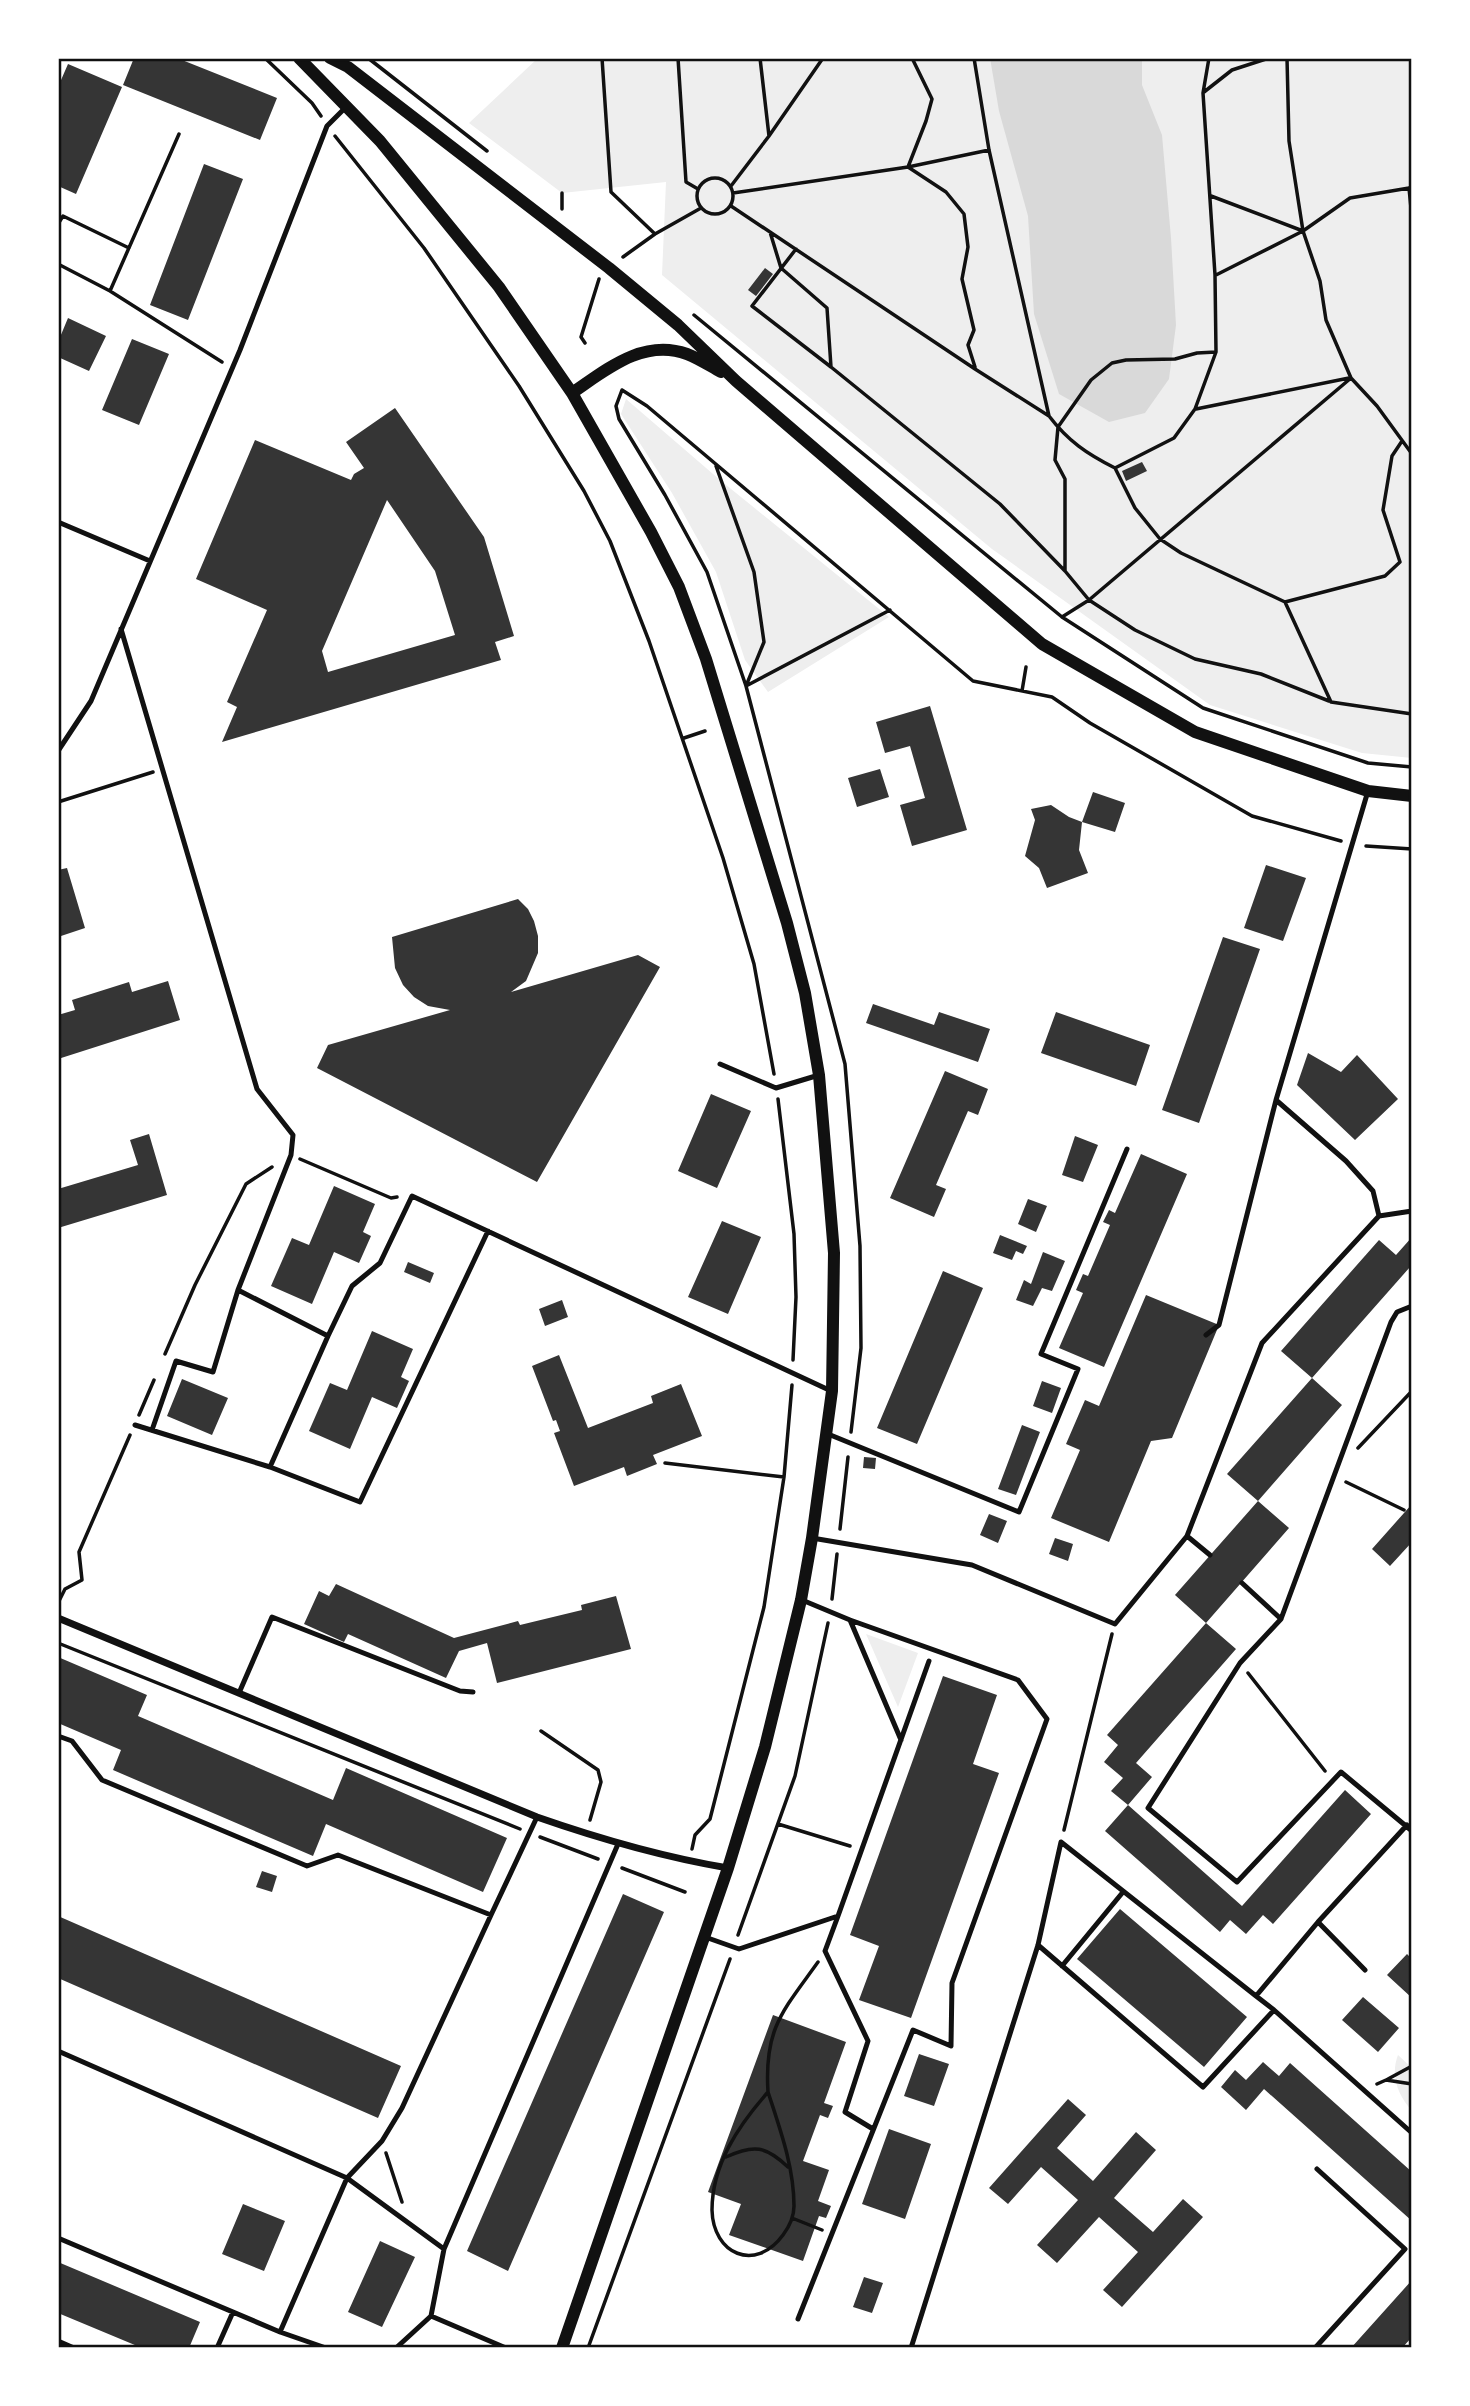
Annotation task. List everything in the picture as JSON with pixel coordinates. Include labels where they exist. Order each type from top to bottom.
[{"type":"street","points":[[299,58],[380,141],[474,256],[572,393],[679,587],[706,659],[799,969],[819,1075],[834,1253],[832,1391],[801,1600],[765,1747],[728,1868],[562,2348]]},
{"type":"street","points":[[330,58],[348,67],[592,254],[678,325],[736,381],[1042,644],[1195,732],[1368,791],[1412,796]]},
{"type":"street","points":[[572,393],[622,359],[661,349],[686,354],[736,381]]},
{"type":"street","points":[[58,1618],[535,1816],[618,1844],[690,1862],[728,1868]]},
{"type":"lane","points":[[58,751],[92,701],[232,369],[327,126],[347,106]]},
{"type":"lane","points":[[58,522],[150,561]]},
{"type":"lane","points":[[121,629],[257,1089],[293,1135],[291,1155],[238,1290],[214,1372],[176,1361],[152,1430]]},
{"type":"lane","points":[[1206,1335],[1219,1325],[1276,1100],[1368,791]]},
{"type":"lane","points":[[720,1064],[776,1088],[819,1075]]},
{"type":"lane","points":[[1276,1100],[1346,1161],[1373,1191],[1378,1216]]},
{"type":"lane","points":[[827,1433],[1018,1512],[1078,1369],[1041,1354],[1127,1149]]},
{"type":"lane","points":[[270,1467],[352,1286],[380,1263],[412,1196],[832,1391]]},
{"type":"lane","points":[[812,1538],[972,1565],[1115,1624],[1187,1536],[1262,1343],[1378,1216],[1412,1211]]},
{"type":"lane","points":[[135,1424],[270,1467],[360,1502],[488,1231]]},
{"type":"lane","points":[[238,1290],[328,1336]]},
{"type":"lane","points":[[1412,1306],[1396,1312],[1391,1322],[1281,1619],[1240,1663],[1148,1808],[1237,1882],[1341,1772],[1412,1831]]},
{"type":"lane","points":[[1187,1536],[1210,1555]]},
{"type":"lane","points":[[1242,1583],[1281,1619]]},
{"type":"lane","points":[[798,2319],[913,2029],[951,2046],[952,1983],[1047,1719],[1018,1680],[801,1600]]},
{"type":"lane","points":[[239,1693],[272,1617],[460,1691],[473,1692]]},
{"type":"lane","points":[[850,1620],[901,1740]]},
{"type":"lane","points":[[873,2129],[845,2112],[868,2041],[825,1951],[929,1661]]},
{"type":"lane","points":[[58,1735],[72,1741],[103,1780],[307,1866],[338,1855],[491,1915]]},
{"type":"lane","points":[[280,2332],[346,2178],[382,2141],[402,2108],[530,1833],[535,1816]]},
{"type":"lane","points":[[1256,1996],[1318,1922],[1407,1825]]},
{"type":"lane","points":[[911,2348],[1038,1945],[1061,1842],[1273,2010],[1412,2133]]},
{"type":"lane","points":[[396,2348],[431,2316],[444,2249],[618,1844]]},
{"type":"lane","points":[[1062,1966],[1123,1892]]},
{"type":"lane","points":[[705,1937],[738,1949],[838,1916]]},
{"type":"lane","points":[[1318,1922],[1365,1970]]},
{"type":"lane","points":[[1038,1945],[1203,2087],[1273,2010]]},
{"type":"lane","points":[[58,2051],[346,2178],[444,2249]]},
{"type":"lane","points":[[1315,2348],[1405,2249],[1317,2169]]},
{"type":"lane","points":[[58,2238],[280,2332],[326,2348]]},
{"type":"lane","points":[[217,2348],[233,2312]]},
{"type":"lane","points":[[431,2316],[506,2348]]},
{"type":"lane","points":[[58,2341],[74,2348]]},
{"type":"path","points":[[265,58],[312,103],[432,260],[519,386],[584,491],[610,541],[683,738],[723,858],[754,964],[776,1088],[794,1234],[796,1297],[793,1374],[785,1477],[764,1607],[710,1819],[695,1835],[690,1862]]},
{"type":"path","points":[[368,58],[497,159]]},
{"type":"path","points":[[602,58],[611,192],[655,234]]},
{"type":"path","points":[[678,58],[686,182],[698,189]]},
{"type":"path","points":[[760,58],[769,136]]},
{"type":"path","points":[[731,186],[823,58]]},
{"type":"path","points":[[908,167],[932,99],[912,58]]},
{"type":"path","points":[[974,58],[989,150],[1049,416]]},
{"type":"path","points":[[1115,468],[1174,438],[1195,409],[1216,352],[1215,275],[1203,93],[1209,58]]},
{"type":"path","points":[[1203,93],[1232,70],[1269,58]]},
{"type":"path","points":[[1287,58],[1289,141],[1303,231],[1320,281],[1326,320],[1351,378],[1412,454]]},
{"type":"path","points":[[110,290],[179,134]]},
{"type":"path","points":[[733,194],[908,167],[989,150]]},
{"type":"path","points":[[908,167],[946,192],[964,214],[968,247],[962,279],[974,330],[968,345],[975,369]]},
{"type":"path","points":[[721,178],[731,186],[732,206],[715,214],[701,208],[698,189],[702,182],[721,178]]},
{"type":"path","points":[[1215,275],[1303,231],[1350,198],[1411,188],[1412,218]]},
{"type":"path","points":[[551,201],[562,209],[562,193]]},
{"type":"path","points":[[1211,196],[1303,231]]},
{"type":"path","points":[[732,206],[1049,416],[1086,454],[1115,468],[1135,508],[1160,538],[1181,553],[1286,601],[1385,576],[1400,562],[1383,510],[1392,456],[1402,441]]},
{"type":"path","points":[[623,257],[655,234],[701,208]]},
{"type":"path","points":[[58,224],[63,216],[129,248]]},
{"type":"path","points":[[769,230],[781,268],[827,308],[831,367]]},
{"type":"path","points":[[796,249],[752,306],[1000,504],[1089,600],[1135,630],[1195,659],[1261,674],[1331,702],[1412,714]]},
{"type":"path","points":[[58,264],[110,290],[232,369]]},
{"type":"path","points":[[585,343],[581,337],[600,276]]},
{"type":"path","points":[[687,310],[1062,617],[1203,708],[1368,763],[1412,767]]},
{"type":"path","points":[[1065,572],[1065,479],[1055,460],[1058,427],[1091,380],[1112,363],[1126,360],[1175,359],[1197,353],[1216,352]]},
{"type":"path","points":[[1195,409],[1351,378]]},
{"type":"path","points":[[1062,617],[1089,600],[1351,378]]},
{"type":"path","points":[[664,495],[619,419],[616,406],[622,390],[647,406],[972,681],[1052,697],[1110,736],[1252,816],[1352,845],[1412,849]]},
{"type":"path","points":[[715,465],[754,572],[764,642],[746,686],[890,610]]},
{"type":"path","points":[[1286,601],[1331,702]]},
{"type":"path","points":[[1022,691],[1026,667]]},
{"type":"path","points":[[683,738],[705,731]]},
{"type":"path","points":[[58,802],[162,769]]},
{"type":"path","points":[[162,1361],[195,1285],[246,1184],[291,1155],[391,1198],[412,1196]]},
{"type":"path","points":[[58,1603],[65,1590],[82,1580],[79,1552],[157,1374]]},
{"type":"path","points":[[1404,1510],[1332,1476],[1412,1391]]},
{"type":"path","points":[[665,1463],[785,1477]]},
{"type":"path","points":[[1061,1842],[1115,1624]]},
{"type":"path","points":[[58,1643],[530,1833],[685,1892]]},
{"type":"path","points":[[1240,1663],[1333,1781]]},
{"type":"path","points":[[541,1731],[598,1770],[601,1782],[578,1851]]},
{"type":"path","points":[[778,1824],[862,1850]]},
{"type":"path","points":[[768,2092],[742,2122],[724,2158],[712,2207],[713,2223],[720,2238],[730,2251],[745,2256],[762,2254],[777,2243],[792,2218],[794,2208],[786,2149],[768,2092],[771,2035],[779,2017],[825,1951]]},
{"type":"path","points":[[1364,2091],[1412,2066]]},
{"type":"path","points":[[1386,2080],[1412,2084]]},
{"type":"path","points":[[382,2141],[410,2224]]},
{"type":"path","points":[[724,2158],[740,2151],[758,2148],[774,2154],[789,2168]]},
{"type":"path","points":[[792,2218],[832,2234]]},
{"type":"shaded area","points":[[538,58],[1412,58],[1412,758],[1362,753],[1210,705],[992,549],[662,275],[666,182],[562,193],[469,123]]},
{"type":"shaded area","points":[[990,58],[1142,58],[1142,85],[1162,135],[1176,325],[1169,379],[1145,413],[1109,422],[1059,394],[1034,314],[1028,216],[999,111]]},
{"type":"shaded area","points":[[626,399],[720,480],[889,617],[768,692],[745,660],[716,572],[672,493],[621,414]]},
{"type":"shaded area","points":[[866,1634],[918,1653],[898,1707]]},
{"type":"shaded area","points":[[1398,2055],[1412,2068],[1412,2111],[1395,2078]]},
{"type":"building","points":[[134,58],[177,58],[277,98],[260,140],[123,85]]},
{"type":"building","points":[[68,64],[122,87],[76,194],[58,186],[58,87]]},
{"type":"building","points":[[204,164],[243,179],[188,320],[150,305]]},
{"type":"building","points":[[765,268],[773,274],[756,296],[748,290]]},
{"type":"building","points":[[68,318],[106,336],[89,371],[58,357],[58,342]]},
{"type":"building","points":[[132,339],[169,354],[139,425],[102,410]]},
{"type":"building","points":[[395,408],[484,537],[514,636],[495,642],[501,660],[222,742],[237,707],[227,702],[267,610],[196,579],[255,440],[351,480],[354,474],[364,468],[346,442]],"holes":[[[387,500],[435,571],[455,635],[328,672],[322,651]]]},
{"type":"building","points":[[1142,462],[1147,471],[1126,481],[1122,471]]},
{"type":"building","points":[[930,706],[967,830],[912,846],[900,805],[925,798],[910,746],[885,753],[876,722]]},
{"type":"building","points":[[880,769],[889,797],[857,807],[848,778]]},
{"type":"building","points":[[1093,792],[1125,803],[1115,832],[1082,822]]},
{"type":"building","points":[[1051,805],[1082,822],[1079,850],[1088,873],[1047,888],[1039,868],[1025,856],[1035,820],[1031,809]]},
{"type":"building","points":[[1266,865],[1306,878],[1283,941],[1244,928]]},
{"type":"building","points":[[67,868],[85,928],[58,937],[58,870]]},
{"type":"building","points":[[518,899],[528,909],[534,921],[538,936],[538,953],[526,981],[511,992],[638,955],[660,967],[537,1182],[317,1068],[328,1045],[450,1010],[428,1006],[414,997],[403,985],[395,968],[392,937]]},
{"type":"building","points":[[1223,937],[1260,949],[1199,1123],[1162,1110]]},
{"type":"building","points":[[168,981],[180,1020],[58,1059],[58,1015],[75,1010],[72,1000],[129,982],[132,992]]},
{"type":"building","points":[[873,1004],[934,1025],[939,1012],[990,1029],[978,1062],[866,1023]]},
{"type":"building","points":[[1056,1012],[1150,1045],[1136,1086],[1041,1053]]},
{"type":"building","points":[[1308,1053],[1341,1072],[1357,1055],[1398,1099],[1355,1140],[1297,1085]]},
{"type":"building","points":[[945,1071],[988,1089],[978,1115],[968,1111],[936,1185],[946,1189],[934,1217],[890,1198]]},
{"type":"building","points":[[711,1094],[751,1111],[717,1188],[678,1171]]},
{"type":"building","points":[[149,1134],[167,1195],[58,1228],[58,1189],[138,1165],[130,1140]]},
{"type":"building","points":[[1075,1136],[1098,1145],[1083,1182],[1062,1175]]},
{"type":"building","points":[[1141,1154],[1187,1174],[1104,1367],[1059,1348],[1083,1293],[1076,1290],[1083,1274],[1088,1276],[1110,1225],[1103,1222],[1109,1210],[1115,1213]]},
{"type":"building","points":[[334,1186],[375,1204],[363,1232],[371,1236],[359,1263],[334,1252],[312,1304],[271,1286],[292,1238],[309,1245]]},
{"type":"building","points":[[1028,1199],[1047,1206],[1036,1232],[1018,1224]]},
{"type":"building","points":[[722,1221],[761,1237],[728,1314],[688,1297]]},
{"type":"building","points":[[1000,1235],[1027,1246],[1023,1254],[1016,1251],[1012,1260],[993,1253]]},
{"type":"building","points":[[1412,1237],[1412,1269],[1410,1267],[1312,1378],[1281,1351],[1379,1240],[1396,1255]]},
{"type":"building","points":[[1043,1252],[1065,1261],[1052,1291],[1042,1288],[1033,1306],[1016,1300],[1024,1280],[1031,1284]]},
{"type":"building","points":[[408,1262],[434,1273],[430,1283],[404,1272]]},
{"type":"building","points":[[943,1271],[983,1288],[917,1444],[877,1428]]},
{"type":"building","points":[[1146,1295],[1219,1325],[1172,1438],[1151,1441],[1109,1542],[1051,1518],[1080,1450],[1066,1444],[1085,1400],[1099,1406]]},
{"type":"building","points":[[562,1300],[568,1317],[545,1326],[539,1309]]},
{"type":"building","points":[[372,1331],[413,1349],[401,1377],[409,1381],[397,1408],[372,1397],[350,1449],[309,1431],[330,1383],[347,1390]]},
{"type":"building","points":[[559,1355],[588,1428],[653,1403],[651,1396],[681,1384],[702,1436],[653,1455],[657,1464],[627,1476],[624,1467],[574,1486],[554,1433],[560,1431],[556,1420],[553,1421],[532,1366]]},
{"type":"building","points":[[1312,1378],[1342,1405],[1258,1501],[1227,1474]]},
{"type":"building","points":[[182,1379],[228,1398],[212,1435],[167,1416]]},
{"type":"building","points":[[1042,1381],[1061,1388],[1052,1413],[1033,1406]]},
{"type":"building","points":[[1022,1425],[1040,1432],[1016,1495],[998,1489]]},
{"type":"building","points":[[864,1457],[876,1458],[875,1469],[863,1468]]},
{"type":"building","points":[[1258,1501],[1289,1528],[1206,1623],[1175,1595]]},
{"type":"building","points":[[1412,1504],[1412,1542],[1390,1566],[1372,1549]]},
{"type":"building","points":[[989,1514],[1007,1521],[998,1543],[980,1535]]},
{"type":"building","points":[[1055,1538],[1073,1544],[1068,1561],[1049,1554]]},
{"type":"building","points":[[336,1584],[454,1638],[518,1621],[520,1625],[582,1610],[581,1605],[616,1596],[631,1649],[497,1683],[487,1643],[459,1651],[446,1678],[348,1634],[344,1642],[304,1624],[319,1591],[329,1596]]},
{"type":"building","points":[[1206,1623],[1236,1649],[1136,1763],[1152,1777],[1128,1805],[1111,1791],[1123,1778],[1104,1762],[1118,1745],[1107,1735]]},
{"type":"building","points":[[58,1657],[147,1695],[138,1716],[333,1800],[346,1768],[507,1838],[483,1892],[326,1824],[313,1856],[113,1770],[121,1750],[58,1723]]},
{"type":"building","points":[[943,1676],[997,1695],[973,1764],[999,1773],[911,2018],[859,2000],[879,1946],[850,1935]]},
{"type":"building","points":[[1345,1790],[1371,1814],[1273,1924],[1263,1915],[1246,1934],[1230,1920],[1220,1932],[1105,1831],[1128,1805],[1242,1906]]},
{"type":"building","points":[[262,1871],[277,1876],[272,1892],[256,1887]]},
{"type":"building","points":[[623,1894],[664,1912],[508,2271],[467,2251]]},
{"type":"building","points":[[1120,1909],[1247,2017],[1204,2067],[1077,1959]]},
{"type":"building","points":[[58,1916],[401,2066],[378,2118],[58,1978]]},
{"type":"building","points":[[1407,1954],[1412,1959],[1412,1998],[1387,1975]]},
{"type":"building","points":[[1363,1997],[1399,2028],[1378,2052],[1342,2020]]},
{"type":"building","points":[[773,2015],[846,2042],[824,2103],[833,2106],[828,2118],[820,2115],[803,2161],[829,2170],[818,2201],[831,2206],[826,2218],[819,2216],[803,2261],[729,2235],[741,2204],[708,2192]]},
{"type":"building","points":[[919,2054],[949,2064],[934,2106],[904,2096]]},
{"type":"building","points":[[1263,2062],[1279,2076],[1290,2063],[1412,2172],[1412,2221],[1264,2089],[1246,2110],[1221,2087],[1235,2070],[1246,2080]]},
{"type":"building","points":[[1068,2099],[1086,2115],[1057,2148],[1093,2181],[1136,2132],[1156,2150],[1114,2198],[1153,2232],[1183,2199],[1203,2217],[1122,2307],[1103,2290],[1138,2252],[1099,2217],[1057,2263],[1037,2245],[1078,2200],[1041,2167],[1008,2204],[989,2188]]},
{"type":"building","points":[[889,2129],[931,2144],[905,2219],[862,2204]]},
{"type":"building","points":[[243,2204],[285,2221],[264,2271],[222,2254]]},
{"type":"building","points":[[380,2241],[415,2257],[382,2327],[348,2312]]},
{"type":"building","points":[[58,2262],[200,2322],[189,2348],[142,2348],[58,2313]]},
{"type":"building","points":[[864,2277],[883,2283],[872,2313],[853,2307]]},
{"type":"building","points":[[1412,2280],[1412,2337],[1402,2348],[1351,2348]]}]
